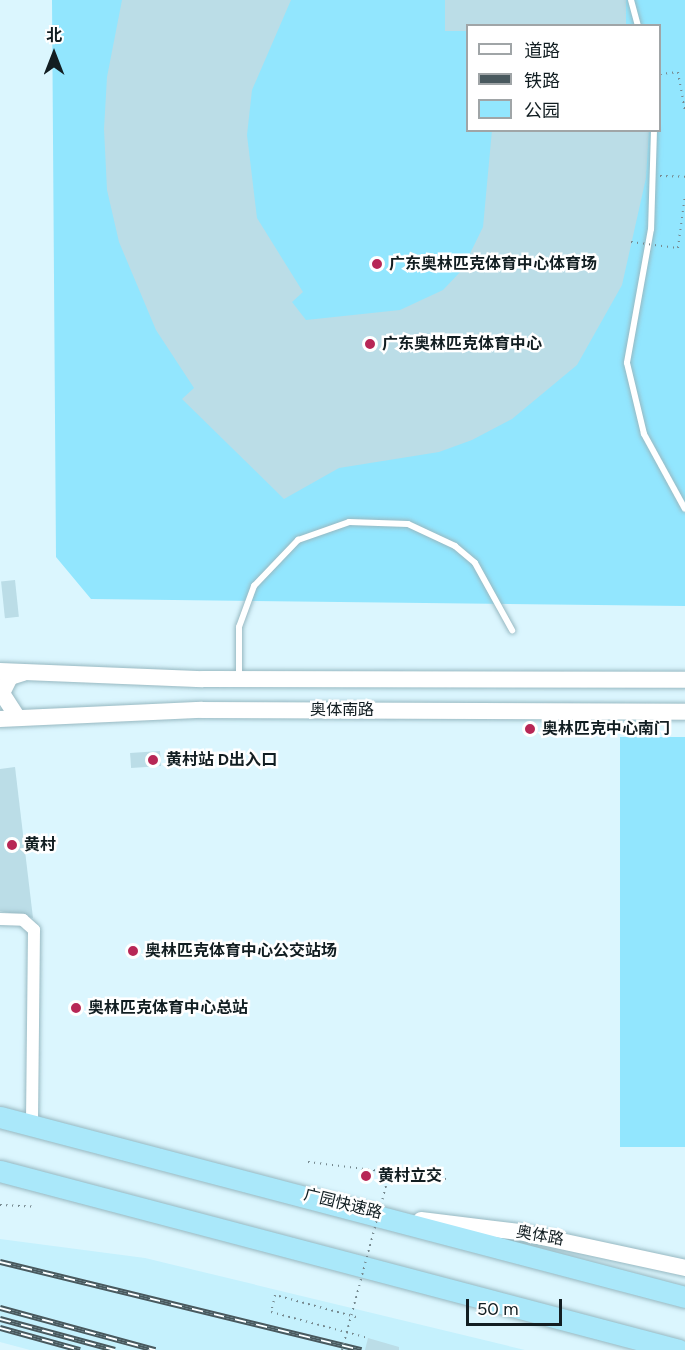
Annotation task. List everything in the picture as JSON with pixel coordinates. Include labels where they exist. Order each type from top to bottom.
[{"type":"highway","name":"广园快速路","points":[[0,1117],[392,1217],[685,1297]]},
{"type":"highway","points":[[0,1171],[679,1350]]},
{"type":"street","name":"奥体南路","points":[[0,671],[239,679],[685,680]]},
{"type":"street","points":[[18,718],[3,693],[10,678],[23,672]]},
{"type":"street","name":"奥体南路","points":[[0,719],[202,710],[685,712]]},
{"type":"street","points":[[0,919],[23,920],[34,930],[32,1126]]},
{"type":"street","name":"奥体路","points":[[392,1217],[519,1232],[685,1268]]},
{"type":"lane","points":[[631,0],[637,24]]},
{"type":"lane","points":[[654,132],[655,176],[651,229],[627,363],[644,434],[685,509]]},
{"type":"lane","points":[[239,679],[239,627],[254,586],[298,540],[349,522],[408,524],[455,546],[475,563],[512,630]]},
{"type":"path","points":[[661,74],[678,72],[685,111]]},
{"type":"path","points":[[655,176],[685,177]]},
{"type":"path","points":[[631,242],[678,248],[685,195]]},
{"type":"path","points":[[308,1162],[446,1179]]},
{"type":"path","points":[[342,1350],[390,1171]]},
{"type":"path","points":[[0,1205],[35,1207]]},
{"type":"path","points":[[356,1317],[275,1295],[271,1312],[368,1338]]},
{"type":"shaded area","points":[[0,1239],[145,1258],[525,1350],[30,1350],[0,1342]]},
{"type":"green space","name":"广东奥林匹克体育中心","points":[[52,0],[685,0],[685,606],[91,599],[56,557]]},
{"type":"green space","points":[[620,737],[685,737],[685,1147],[620,1147]]},
{"type":"building","name":"广东奥林匹克体育中心体育场","points":[[122,0],[291,0],[252,90],[247,135],[257,218],[303,292],[292,302],[306,320],[400,310],[443,290],[462,270],[483,227],[492,132],[649,132],[646,178],[622,285],[577,365],[512,419],[472,440],[439,452],[339,468],[284,499],[182,399],[194,388],[156,330],[119,242],[107,190],[104,129],[107,77]]},
{"type":"building","points":[[445,0],[626,0],[626,24],[466,24],[466,31],[445,31]]},
{"type":"building","points":[[15,580],[19,617],[5,618],[1,581]]},
{"type":"building","points":[[160,751],[161,766],[131,768],[130,753]]},
{"type":"building","name":"黄村","points":[[15,767],[33,918],[0,911],[0,769]]},
{"type":"building","points":[[368,1338],[399,1347],[399,1350],[365,1350]]},
{"type":"railway","points":[[0,1262],[361,1350]]},
{"type":"railway","points":[[0,1308],[155,1350]]},
{"type":"railway","points":[[0,1319],[115,1350]]},
{"type":"railway","points":[[0,1328],[80,1350]]},
{"type":"place","name":"广东奥林匹克体育中心体育场","points":[[377,264]]},
{"type":"place","name":"广东奥林匹克体育中心","points":[[370,344]]},
{"type":"place","name":"奥林匹克中心南门","points":[[530,729]]},
{"type":"place","name":"黄村站 D出入口","points":[[153,760]]},
{"type":"place","name":"黄村","points":[[12,845]]},
{"type":"place","name":"奥林匹克体育中心公交站场","points":[[133,951]]},
{"type":"place","name":"奥林匹克体育中心总站","points":[[76,1008]]},
{"type":"place","name":"黄村立交","points":[[366,1176]]}]
